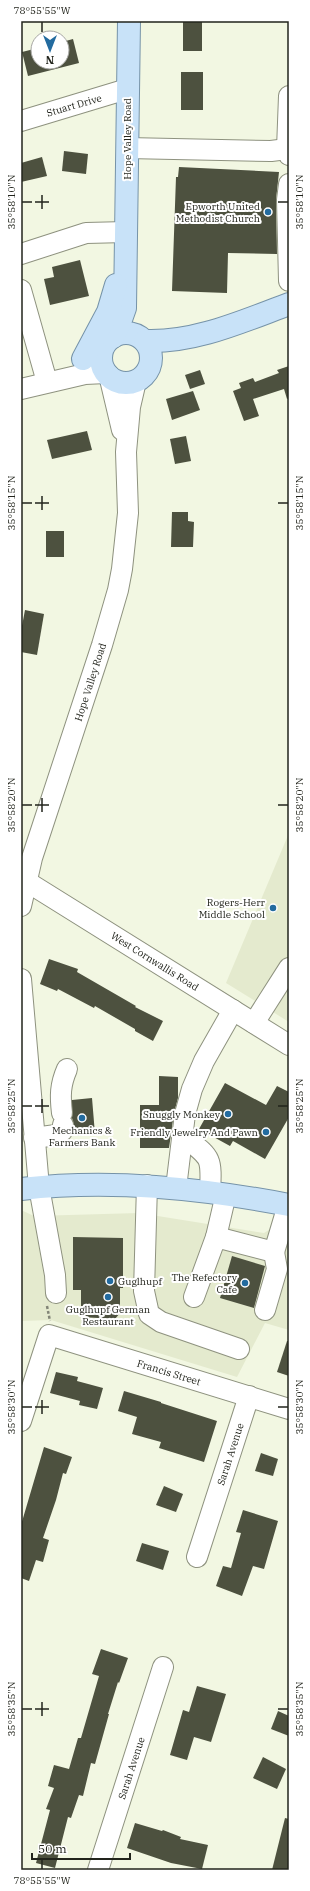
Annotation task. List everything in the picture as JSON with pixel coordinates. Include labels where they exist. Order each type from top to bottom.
[{"type":"main road","name":"Hope Valley Road","points":[[108,342],[119,325],[125,308],[129,21]]},
{"type":"main road","name":"Hope Valley Road","points":[[126,258],[144,340]]},
{"type":"main road","points":[[83,359],[108,312],[126,258]]},
{"type":"main road","points":[[199,336],[142,375],[120,382],[108,374],[102,361],[108,342],[128,333],[144,340],[174,341],[199,336],[289,304]]},
{"type":"main road","points":[[142,375],[151,355],[144,340]]},
{"type":"main road","points":[[30,1188],[75,1185],[147,1186],[218,1193],[289,1205]]},
{"type":"street","name":"Stuart Drive","points":[[21,121],[127,89]]},
{"type":"street","points":[[127,148],[288,152],[289,96]]},
{"type":"street","points":[[289,184],[287,200],[289,281]]},
{"type":"street","points":[[21,254],[86,233],[126,232]]},
{"type":"street","points":[[21,290],[48,382]]},
{"type":"street","points":[[48,382],[108,342]]},
{"type":"street","points":[[21,389],[85,374],[108,374]]},
{"type":"street","name":"Hope Valley Road","points":[[108,374],[126,452]]},
{"type":"street","name":"Hope Valley Road","points":[[21,906],[24,879],[102,645],[118,590],[122,569],[128,513],[126,452],[130,407],[142,375]]},
{"type":"street","name":"West Cornwallis Road","points":[[24,879],[289,1045]]},
{"type":"street","points":[[254,1023],[288,972]]},
{"type":"street","points":[[21,979],[34,1138],[30,1188],[55,1275],[56,1293]]},
{"type":"street","points":[[176,1188],[185,1114],[192,1089],[204,1061],[233,1010]]},
{"type":"street","points":[[34,1138],[56,1135],[62,1131],[60,1093],[67,1069]]},
{"type":"street","points":[[183,1136],[208,1158],[218,1193],[216,1237],[194,1297]]},
{"type":"street","points":[[147,1186],[144,1291],[149,1314],[161,1322],[239,1349]]},
{"type":"street","points":[[265,1310],[277,1269],[274,1252],[289,1205]]},
{"type":"street","points":[[216,1237],[274,1252]]},
{"type":"street","points":[[21,1421],[49,1335]]},
{"type":"street","name":"Francis Street","points":[[49,1335],[289,1409]]},
{"type":"street","name":"Sarah Avenue","points":[[197,1557],[249,1396]]},
{"type":"street","name":"Sarah Avenue","points":[[98,1870],[163,1667]]},
{"type":"path","points":[[49,1335],[51,1324],[46,1303],[56,1293]]},
{"type":"shaded area","name":"Rogers-Herr Middle School","points":[[289,833],[289,1022],[226,983]]},
{"type":"shaded area","points":[[21,1210],[34,1216],[139,1213],[264,1233],[272,1228],[289,1233],[289,1330],[265,1323],[237,1377],[51,1320],[21,1321]]},
{"type":"building","points":[[183,22],[202,22],[202,51],[183,51]]},
{"type":"building","points":[[73,39],[79,63],[70,65],[70,40]]},
{"type":"building","points":[[30,50],[30,70],[52,70],[28,76],[22,52]]},
{"type":"building","points":[[181,72],[203,72],[203,110],[181,110]]},
{"type":"building","points":[[64,151],[88,154],[86,174],[62,171]]},
{"type":"building","points":[[42,157],[47,176],[21,182],[21,163]]},
{"type":"building","points":[[179,167],[279,172],[276,200],[277,254],[228,253],[227,293],[172,291],[176,177],[178,177]]},
{"type":"building","points":[[80,260],[89,296],[50,305],[44,279],[54,277],[52,267]]},
{"type":"building","points":[[289,366],[289,398],[287,399],[284,389],[253,399],[259,416],[244,421],[233,391],[241,388],[239,383],[253,378],[255,382],[279,373],[277,370]]},
{"type":"building","points":[[200,370],[205,384],[190,389],[185,375]]},
{"type":"building","points":[[193,391],[200,410],[172,420],[166,399]]},
{"type":"building","points":[[87,431],[92,450],[52,459],[47,440]]},
{"type":"building","points":[[186,436],[191,461],[175,464],[170,439]]},
{"type":"building","points":[[172,512],[188,512],[188,521],[194,522],[193,547],[171,547]]},
{"type":"building","points":[[46,531],[64,531],[64,557],[46,557]]},
{"type":"building","points":[[25,610],[44,614],[37,655],[21,652],[21,631]]},
{"type":"building","points":[[49,959],[78,969],[77,972],[136,1006],[135,1007],[163,1021],[153,1041],[95,1006],[94,1008],[58,989],[57,991],[40,984]]},
{"type":"building","points":[[159,1076],[178,1077],[178,1098],[174,1113],[169,1148],[140,1148],[140,1105],[159,1105]]},
{"type":"building","points":[[225,1083],[266,1105],[277,1086],[289,1092],[289,1117],[265,1159],[233,1141],[230,1146],[199,1129]]},
{"type":"building","name":"Mechanics & Farmers Bank","points":[[92,1098],[95,1134],[72,1136],[74,1126],[72,1118],[72,1100]]},
{"type":"building","points":[[73,1237],[123,1238],[123,1288],[120,1288],[120,1313],[115,1319],[81,1317],[81,1290],[73,1290]]},
{"type":"building","name":"The Refectory Cafe","points":[[232,1256],[265,1266],[254,1308],[220,1298]]},
{"type":"building","points":[[287,1341],[289,1341],[289,1376],[277,1372]]},
{"type":"building","points":[[56,1372],[78,1377],[77,1381],[103,1388],[97,1409],[79,1405],[80,1401],[50,1393]]},
{"type":"building","points":[[124,1391],[217,1421],[204,1462],[159,1448],[161,1442],[132,1434],[137,1417],[118,1411]]},
{"type":"building","points":[[44,1447],[72,1457],[66,1474],[63,1473],[56,1500],[43,1538],[49,1540],[43,1562],[36,1560],[29,1581],[21,1578],[21,1525]]},
{"type":"building","points":[[261,1453],[278,1459],[273,1476],[255,1471]]},
{"type":"building","points":[[164,1486],[183,1494],[176,1512],[156,1505]]},
{"type":"building","points":[[243,1510],[278,1521],[264,1569],[253,1566],[242,1596],[216,1586],[223,1566],[231,1568],[241,1533],[236,1532]]},
{"type":"building","points":[[142,1543],[169,1551],[163,1570],[136,1561]]},
{"type":"building","points":[[101,1649],[128,1658],[119,1683],[118,1682],[108,1714],[95,1764],[91,1763],[83,1796],[79,1795],[71,1818],[68,1817],[55,1868],[36,1863],[50,1810],[46,1809],[54,1788],[48,1786],[54,1765],[69,1769],[78,1738],[81,1738],[99,1676],[92,1674]]},
{"type":"building","points":[[197,1686],[226,1694],[211,1742],[194,1737],[187,1760],[170,1755],[183,1710],[189,1712]]},
{"type":"building","points":[[278,1711],[289,1716],[289,1736],[271,1729]]},
{"type":"building","points":[[263,1757],[286,1769],[277,1789],[253,1778]]},
{"type":"building","points":[[285,1818],[289,1819],[288,1870],[272,1870]]},
{"type":"building","points":[[135,1823],[162,1831],[163,1830],[181,1837],[180,1839],[208,1845],[202,1869],[171,1863],[127,1848]]},
{"type":"place","name":"Epworth United Methodist Church","points":[[268,212]]},
{"type":"place","name":"Rogers-Herr Middle School","points":[[273,908]]},
{"type":"place","name":"Snuggly Monkey","points":[[228,1114]]},
{"type":"place","name":"Mechanics & Farmers Bank","points":[[82,1118]]},
{"type":"place","name":"Friendly Jewelry And Pawn","points":[[266,1132]]},
{"type":"place","name":"Guglhupf","points":[[110,1281]]},
{"type":"place","name":"The Refectory Cafe","points":[[245,1283]]},
{"type":"place","name":"Guglhupf German Restaurant","points":[[108,1297]]}]
